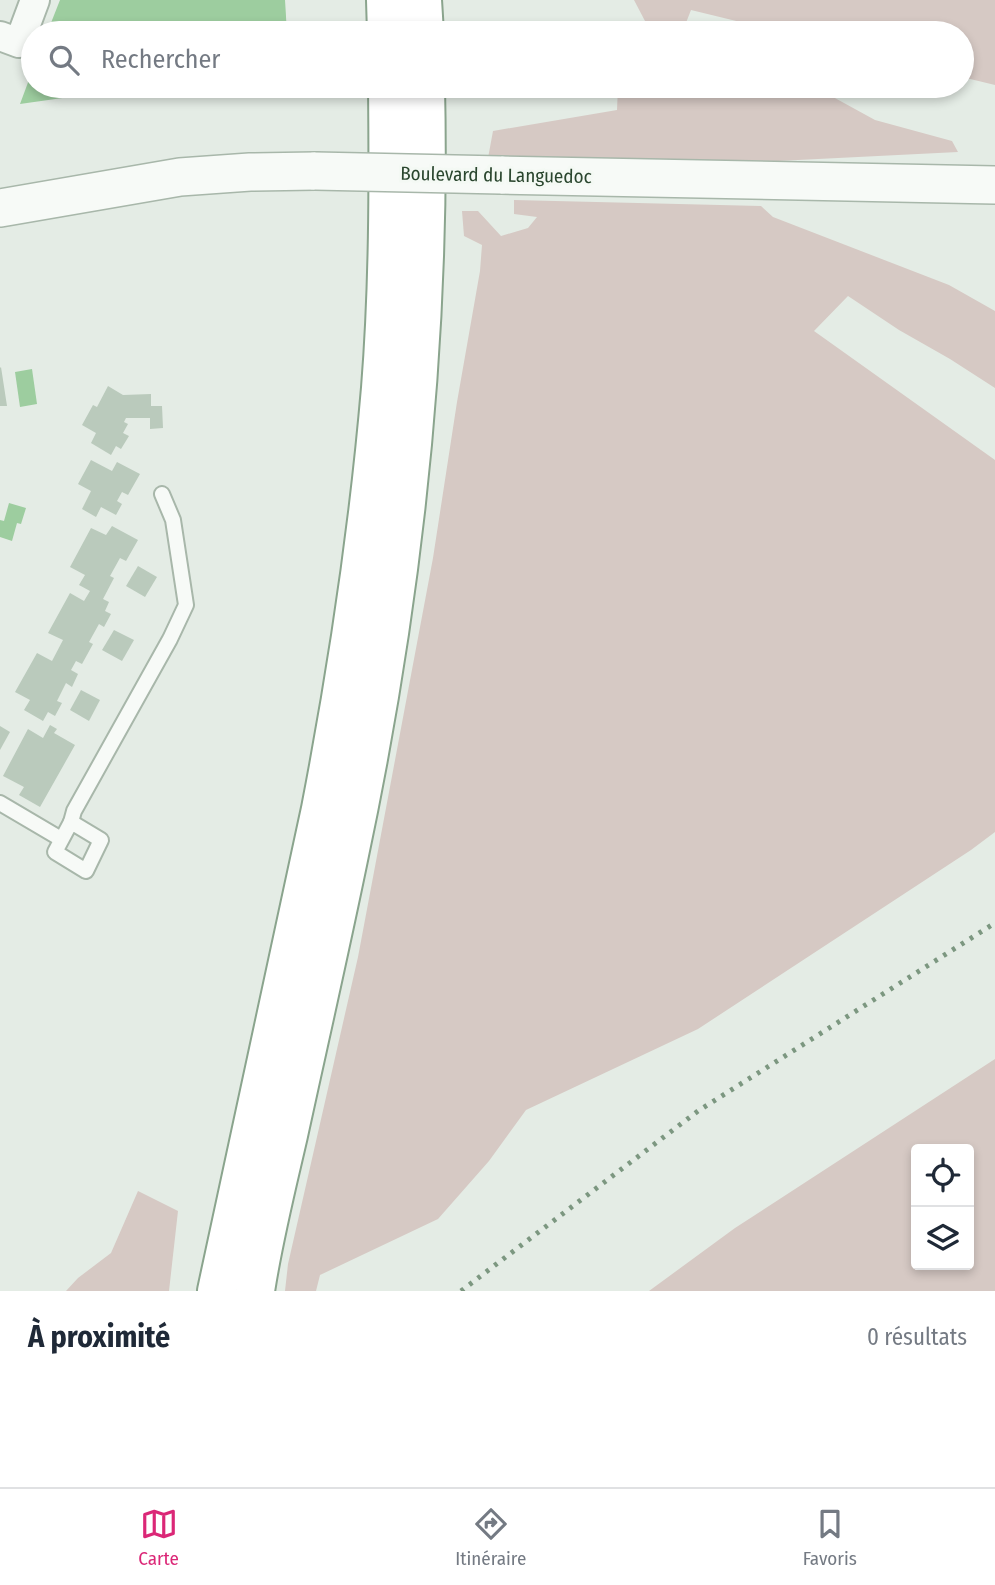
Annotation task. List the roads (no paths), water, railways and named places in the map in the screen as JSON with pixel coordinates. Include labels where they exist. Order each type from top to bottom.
[{"type":"highway","points":[[386,0],[387,21]]},
{"type":"highway","points":[[422,0],[423,21]]},
{"type":"highway","points":[[217,1291],[321,808],[355,616],[381,386],[388,206],[388,98]]},
{"type":"highway","points":[[255,1291],[272,1199],[348,858],[391,622],[413,435],[424,264],[425,98]]},
{"type":"street","points":[[27,21],[35,0]]},
{"type":"street","points":[[0,36],[19,43],[21,38]]},
{"type":"street","name":"Boulevard du Languedoc","points":[[0,208],[180,177],[250,172],[315,171],[995,185]]},
{"type":"lane","points":[[71,822],[101,840],[86,871],[55,852],[74,811],[170,639],[186,604],[173,520],[162,494]]},
{"type":"lane","points":[[0,803],[61,839]]},
{"type":"railway","points":[[461,1291],[698,1111],[995,923]]}]
